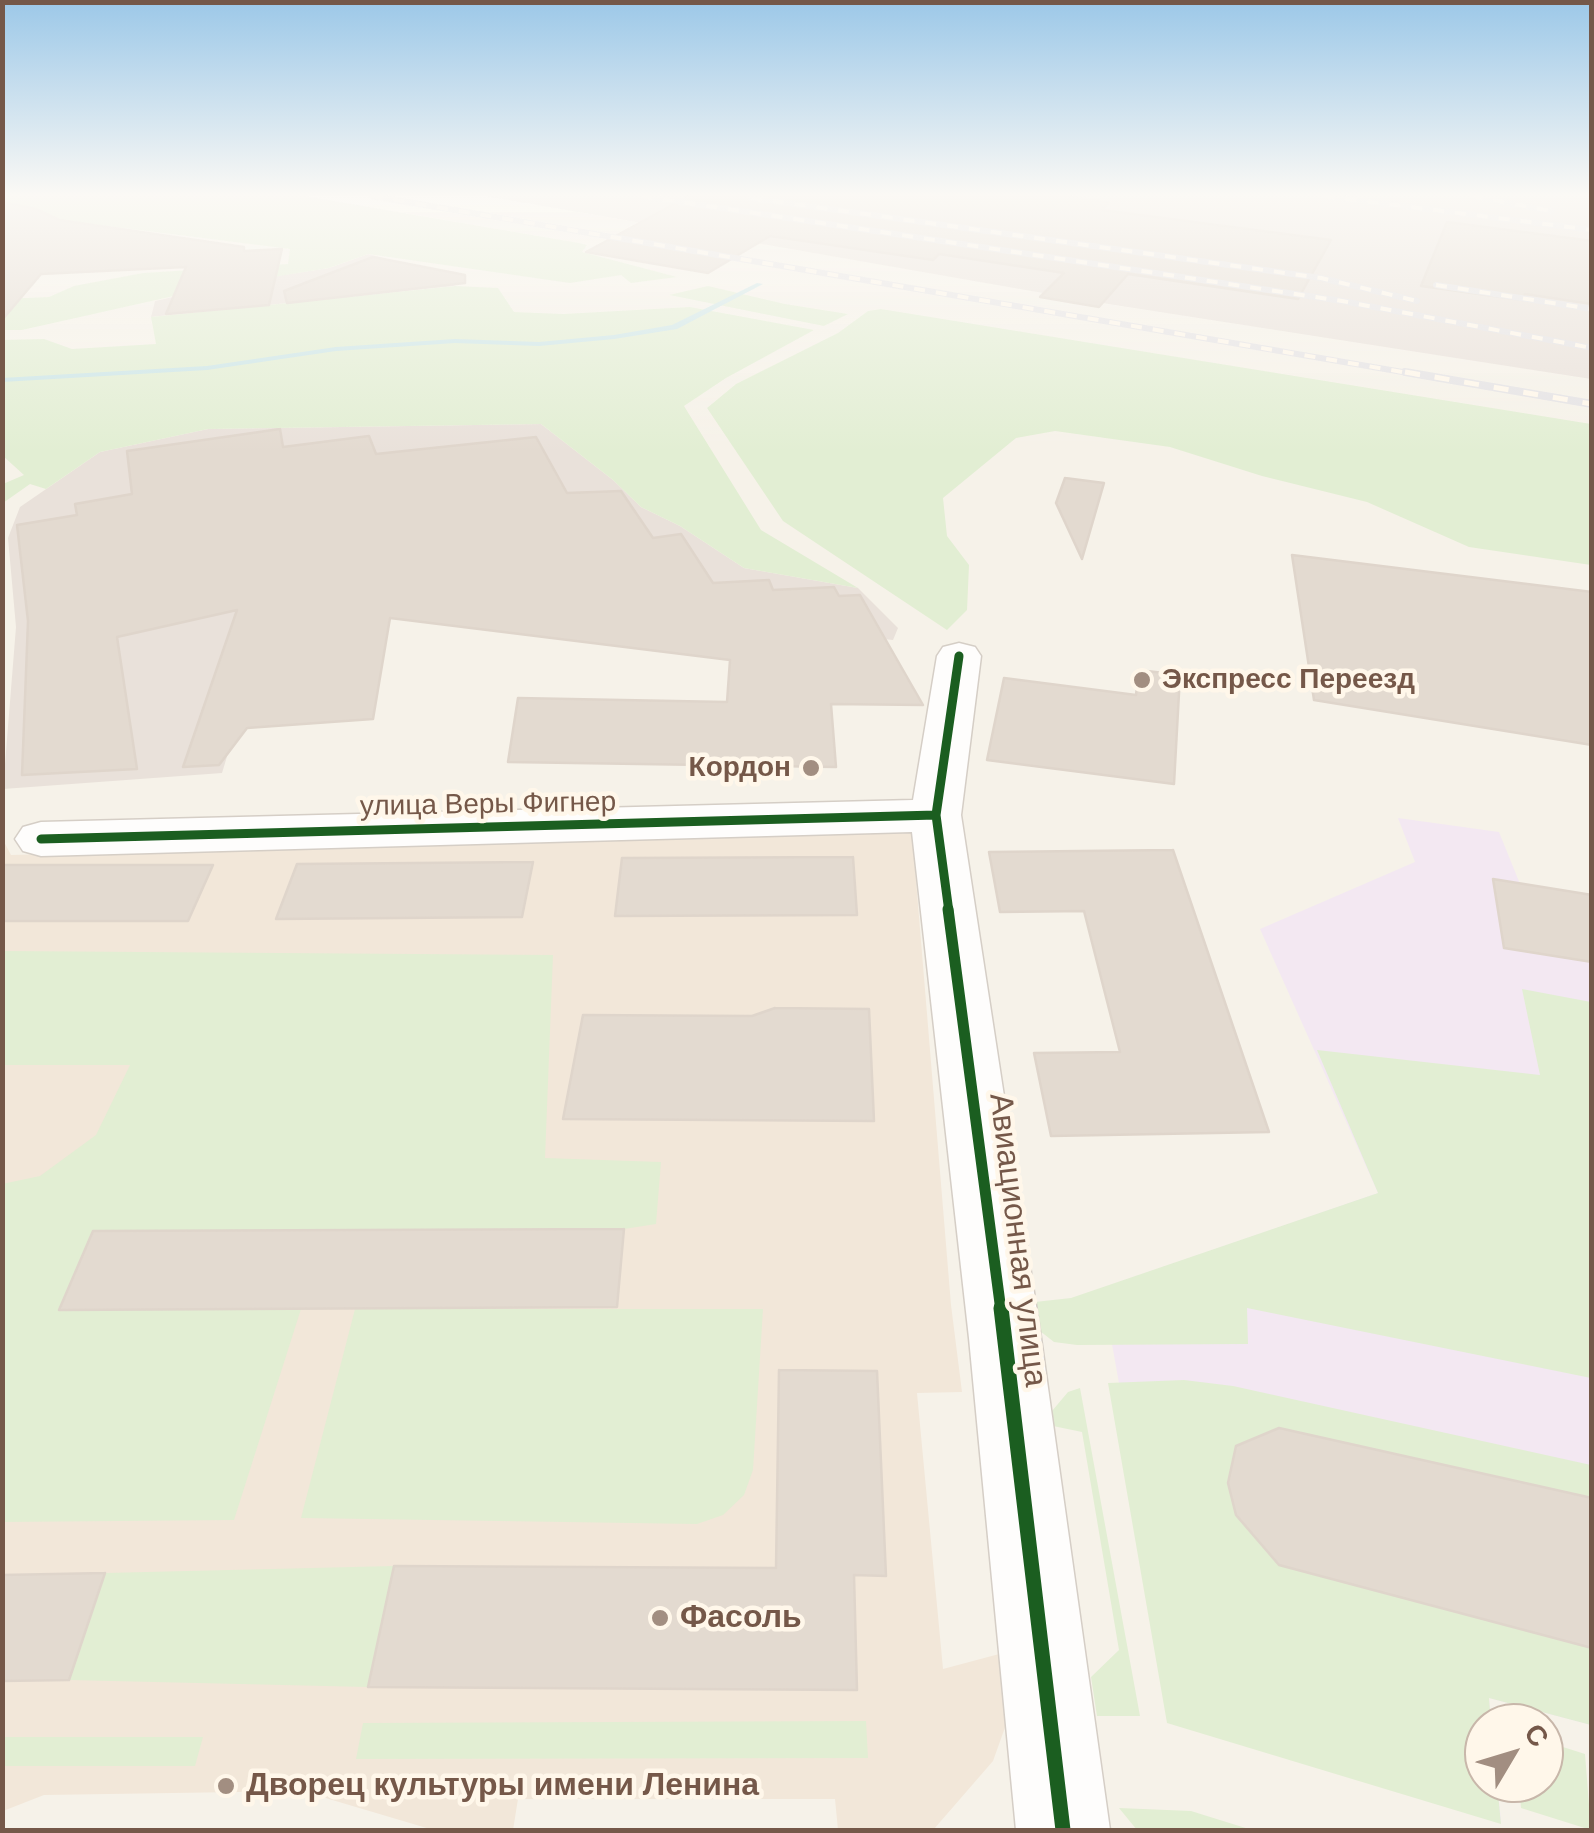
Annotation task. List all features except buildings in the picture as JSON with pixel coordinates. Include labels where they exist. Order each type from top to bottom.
[{"type":"street","name":"Авиационная улица","points":[[959,656],[936,816],[1009,1366],[1063,1830]]},
{"type":"street","name":"улица Веры Фигнер","points":[[42,839],[936,816]]},
{"type":"shaded area","points":[[242,282],[448,282],[455,286],[151,317],[155,301]]},
{"type":"shaded area","points":[[977,282],[1591,282],[1591,379],[1102,303],[1099,307],[1040,297],[1043,293]]},
{"type":"shaded area","points":[[541,424],[641,507],[680,526],[744,568],[858,588],[898,628],[893,640],[386,586],[238,720],[222,773],[3,789],[16,627],[8,538],[20,507],[100,452],[208,429]]},
{"type":"shaded area","points":[[1398,818],[1499,832],[1520,884],[1504,948],[1592,962],[1591,1725],[1564,1718],[1564,1703],[1508,1703],[1489,1698],[1489,1703],[1464,1703],[1464,1803],[1499,1803],[1501,1820],[1179,1720],[1102,1288],[1378,1193],[1260,929],[1415,862]]},
{"type":"shaded area","points":[[912,832],[951,1305],[962,1392],[917,1393],[943,1669],[1003,1653],[1008,1719],[993,1761],[934,1829],[838,1830],[835,1799],[518,1799],[513,1830],[430,1829],[302,1791],[44,1795],[3,1811],[2,838],[11,855]]},
{"type":"green space","points":[[98,282],[245,282],[22,330],[3,330],[2,299],[49,297]]},
{"type":"green space","points":[[455,286],[498,288],[514,312],[563,314],[690,307],[814,330],[684,406],[761,530],[858,588],[744,568],[680,526],[641,507],[541,424],[208,429],[100,452],[46,489],[30,484],[3,503],[3,484],[24,475],[3,456],[3,340],[44,339],[72,349],[156,344],[151,317]]},
{"type":"green space","points":[[708,286],[848,314],[824,326],[669,295]]},
{"type":"green space","points":[[881,309],[1591,424],[1591,565],[1469,547],[1367,502],[1262,476],[1170,447],[1055,431],[1016,438],[943,498],[947,536],[969,565],[967,610],[947,630],[783,521],[707,408],[736,384],[838,333],[868,311]]},
{"type":"green space","points":[[3,951],[553,955],[545,1158],[661,1162],[656,1224],[624,1229],[93,1231],[60,1310],[301,1309],[234,1520],[3,1522],[2,1184],[40,1176],[96,1135],[130,1065],[3,1065]]},
{"type":"green space","points":[[1522,989],[1591,1002],[1591,1378],[1247,1308],[1248,1344],[1077,1345],[1054,1342],[1040,1331],[1035,1302],[1071,1298],[1378,1193],[1317,1050],[1540,1075]]},
{"type":"green space","points":[[355,1309],[763,1309],[753,1470],[744,1495],[723,1515],[697,1524],[301,1518]]},
{"type":"green space","points":[[1184,1380],[1233,1386],[1591,1465],[1591,1498],[1236,1515],[1279,1565],[1591,1648],[1591,1725],[1564,1718],[1564,1703],[1508,1703],[1489,1698],[1489,1703],[1464,1703],[1464,1803],[1499,1803],[1501,1824],[1167,1723],[1108,1383]]},
{"type":"green space","points":[[1080,1388],[1140,1716],[1097,1716],[1091,1677],[1119,1650],[1082,1432],[1053,1426],[1052,1411],[1068,1392]]},
{"type":"green space","points":[[394,1566],[368,1687],[69,1680],[105,1573]]},
{"type":"green space","points":[[866,1721],[868,1758],[356,1759],[363,1723]]},
{"type":"green space","points":[[3,1737],[203,1737],[195,1766],[3,1766]]},
{"type":"green space","points":[[1564,1747],[1585,1754],[1591,1830],[1521,1808],[1521,1803],[1564,1803]]},
{"type":"green space","points":[[1119,1808],[1191,1811],[1252,1830],[1137,1830]]},
{"type":"waterway","points":[[2,380],[207,368],[336,349],[455,341],[539,344],[614,337],[674,327],[759,284]]},
{"type":"railway","points":[[873,282],[1420,375]]},
{"type":"railway","points":[[1212,282],[1342,301],[1592,348]]},
{"type":"railway","points":[[1336,282],[1417,301]]},
{"type":"railway","points":[[1436,285],[1592,309]]},
{"type":"railway","points":[[1405,372],[1592,404]]},
{"type":"cycle path","points":[[959,656],[936,815],[1005,1338],[1063,1830]]},
{"type":"cycle path","points":[[41,839],[936,815]]},
{"type":"place","name":"Экспресс Переезд","points":[[1142,680]]},
{"type":"place","name":"Кордон","points":[[811,768]]},
{"type":"place","name":"Фасоль","points":[[660,1618]]},
{"type":"place","name":"Дворец культуры имени Ленина","points":[[226,1786]]}]
